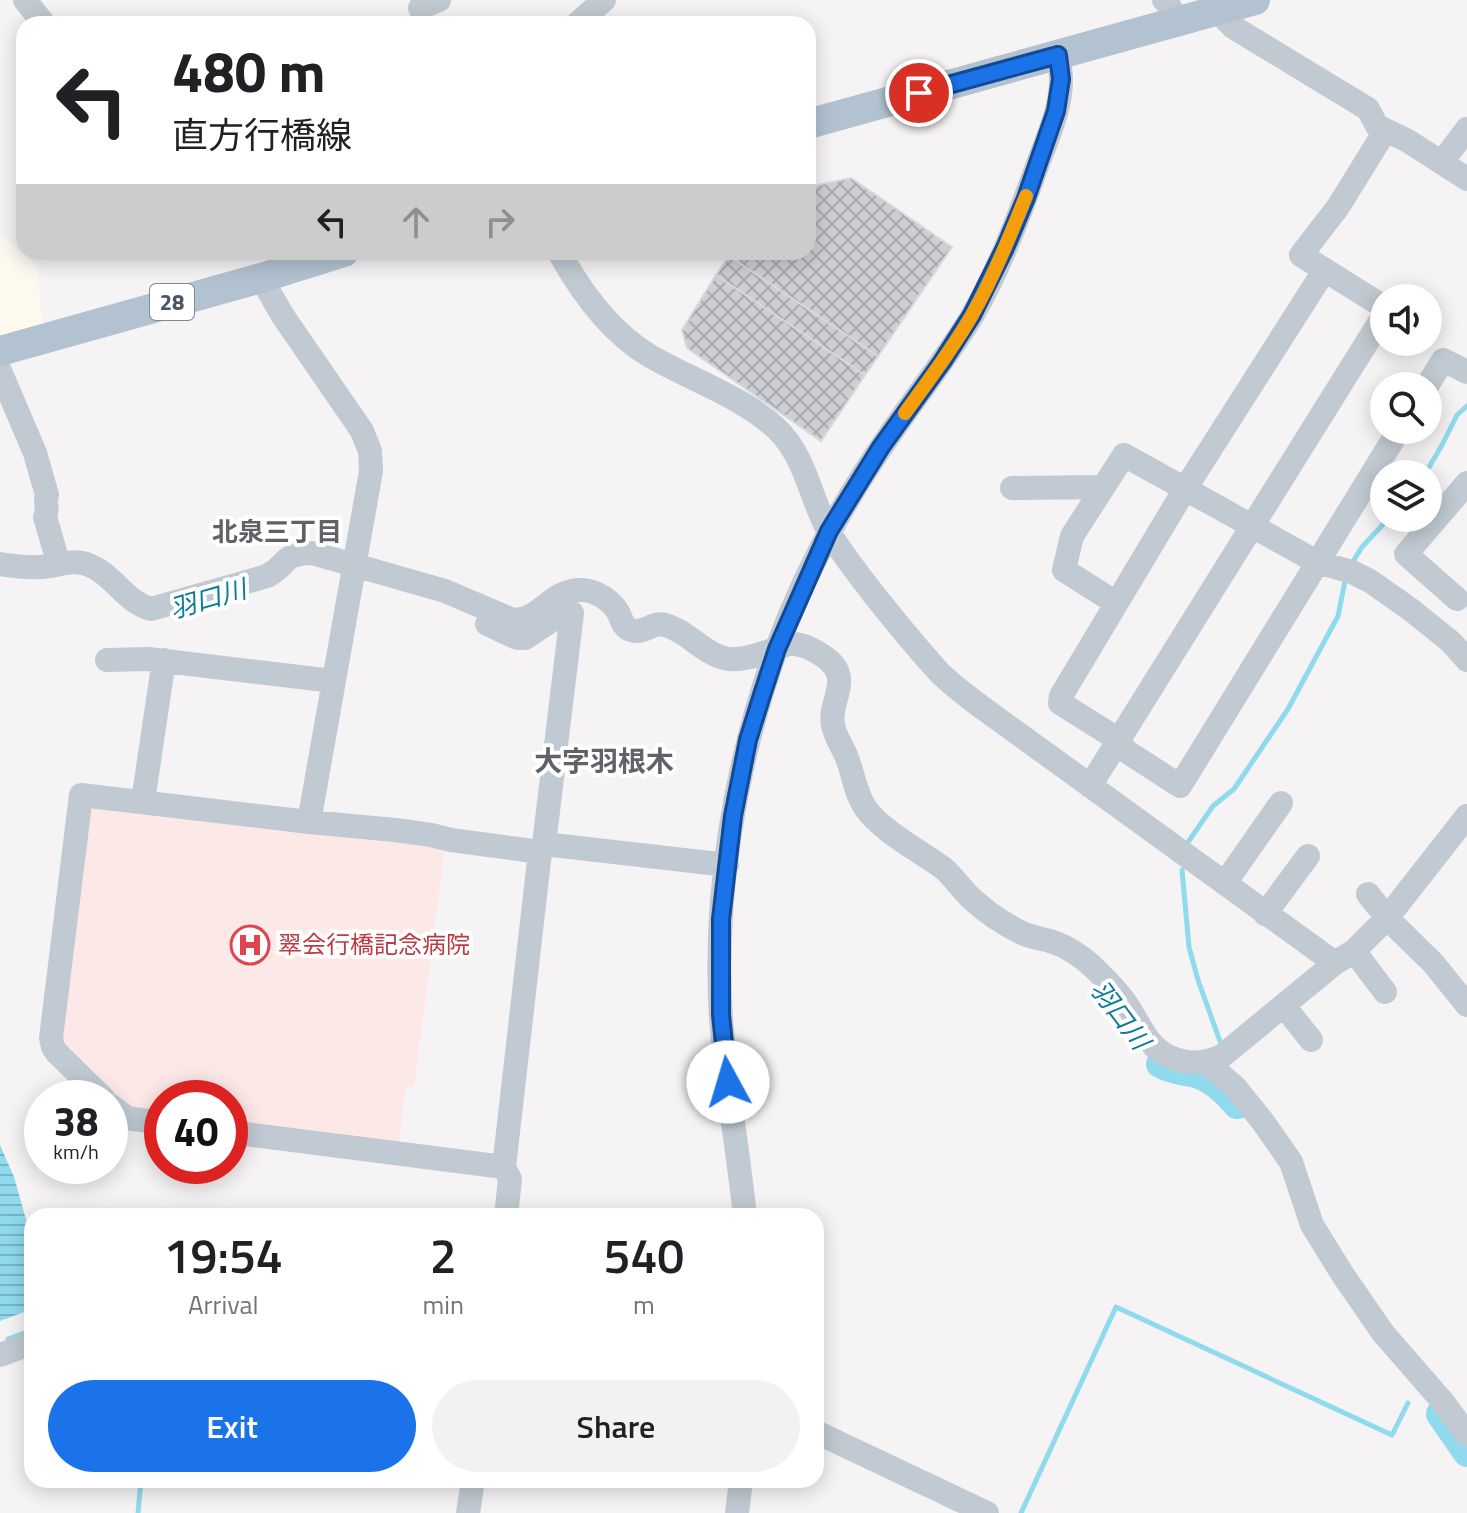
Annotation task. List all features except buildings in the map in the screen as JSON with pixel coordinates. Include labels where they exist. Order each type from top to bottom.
[{"type":"main road","points":[[816,122],[1058,55],[1170,11],[1222,9],[1255,0]]},
{"type":"main road","name":"28","points":[[0,351],[261,278],[311,260]]},
{"type":"street","points":[[25,0],[38,16]]},
{"type":"street","points":[[1222,9],[1233,27],[1368,109],[1377,126],[1408,141],[1467,179]]},
{"type":"street","points":[[744,1208],[721,1015],[721,919],[733,816],[748,740],[777,649],[829,531],[899,421],[942,362],[986,287],[1026,198],[1056,111],[1061,79],[1058,55]]},
{"type":"street","points":[[1442,162],[1467,129]]},
{"type":"street","points":[[1370,299],[1301,255],[1338,207],[1385,131]]},
{"type":"street","points":[[563,260],[587,296],[630,342],[649,356],[759,414],[779,431],[795,451],[829,531],[853,567],[940,673],[980,706],[1265,914],[1344,957],[1385,992]]},
{"type":"street","points":[[1324,271],[1185,489],[1061,696],[1060,703],[1119,740],[1126,751],[1180,786],[1390,444]]},
{"type":"street","points":[[261,278],[283,316],[362,431],[370,451],[371,471],[309,822]]},
{"type":"street","points":[[1090,786],[1370,337]]},
{"type":"street","points":[[1436,372],[1443,360],[1467,372]]},
{"type":"street","points":[[0,371],[35,453],[47,495],[48,512],[45,517],[57,558]]},
{"type":"street","points":[[1116,603],[1064,570],[1072,536],[1124,455],[1317,562],[1370,581],[1451,642],[1467,660]]},
{"type":"street","points":[[1464,598],[1406,554],[1467,483]]},
{"type":"street","points":[[1012,488],[1103,487]]},
{"type":"street","points":[[0,564],[41,567],[82,563],[105,574],[127,596],[151,609],[267,576],[291,556],[312,553],[445,591],[513,620],[530,616],[556,596],[571,590],[586,590],[612,603],[623,625],[631,631],[636,632],[657,623],[670,626],[718,656],[729,659],[743,658],[792,643],[810,649],[824,657],[837,671],[840,683],[832,716],[833,727],[848,760],[857,792],[868,811],[946,871],[972,900],[996,918],[1024,934],[1056,943],[1092,966],[1124,1001],[1154,1047],[1169,1057],[1190,1062],[1207,1063],[1222,1056],[1344,957],[1387,918],[1467,816]]},
{"type":"street","points":[[467,600],[461,613],[517,638],[525,638],[558,616],[572,613],[504,1167],[510,1179],[507,1208]]},
{"type":"street","points":[[107,660],[164,660],[333,681]]},
{"type":"street","points":[[143,801],[164,660]]},
{"type":"street","points":[[85,1080],[57,1053],[51,1038],[81,795],[431,835],[451,840],[727,865]]},
{"type":"street","points":[[1225,883],[1281,803]]},
{"type":"street","points":[[1265,914],[1308,856]]},
{"type":"street","points":[[1368,894],[1387,918],[1433,963],[1467,1005]]},
{"type":"street","points":[[1284,1006],[1311,1040]]},
{"type":"street","points":[[1207,1063],[1235,1087],[1291,1162],[1312,1225],[1343,1275],[1383,1333],[1443,1402],[1467,1435]]},
{"type":"street","points":[[248,1134],[504,1167]]},
{"type":"street","points":[[0,1355],[24,1346]]},
{"type":"street","points":[[824,1436],[987,1513]]},
{"type":"street","points":[[468,1513],[472,1488]]},
{"type":"street","points":[[737,1513],[740,1488]]},
{"type":"shaded area","points":[[0,235],[16,248],[16,260],[30,260],[38,267],[42,324],[0,337]]},
{"type":"shaded area","name":"翠会行橋記念病院","points":[[84,805],[445,847],[414,1086],[406,1085],[398,1148],[248,1128],[248,1080],[144,1080],[144,1115],[128,1113],[128,1080],[91,1080],[61,1052]]},
{"type":"water","points":[[0,1145],[14,1177],[24,1213],[24,1312],[0,1321]]},
{"type":"waterway","points":[[1433,460],[1457,415],[1467,406]]},
{"type":"waterway","points":[[1352,563],[1376,532]]},
{"type":"waterway","points":[[1186,845],[1213,806],[1234,789],[1288,709],[1338,616],[1346,576]]},
{"type":"waterway","points":[[1182,870],[1189,947],[1221,1044]]},
{"type":"waterway","name":"羽口川","points":[[1160,1064],[1208,1079],[1237,1105]]},
{"type":"waterway","points":[[1021,1513],[1116,1307],[1392,1435],[1408,1403]]},
{"type":"waterway","points":[[8,1339],[24,1333]]},
{"type":"waterway","name":"羽口川","points":[[1440,1414],[1467,1453]]},
{"type":"waterway","points":[[138,1513],[140,1488]]},
{"type":"slow traffic","points":[[905,413],[972,315],[1026,196]]},
{"type":"place","name":"翠会行橋記念病院","points":[[250,945]]},
{"type":"district","name":"北泉三丁目","points":[[277,532]]},
{"type":"district","name":"大字羽根木","points":[[604,761]]},
{"type":"route","points":[[728,1082],[721,1015],[721,919],[733,816],[748,740],[762,695],[777,649],[829,531],[881,447],[972,315],[1005,248],[1056,111],[1061,79],[1058,55],[919,93]]}]
